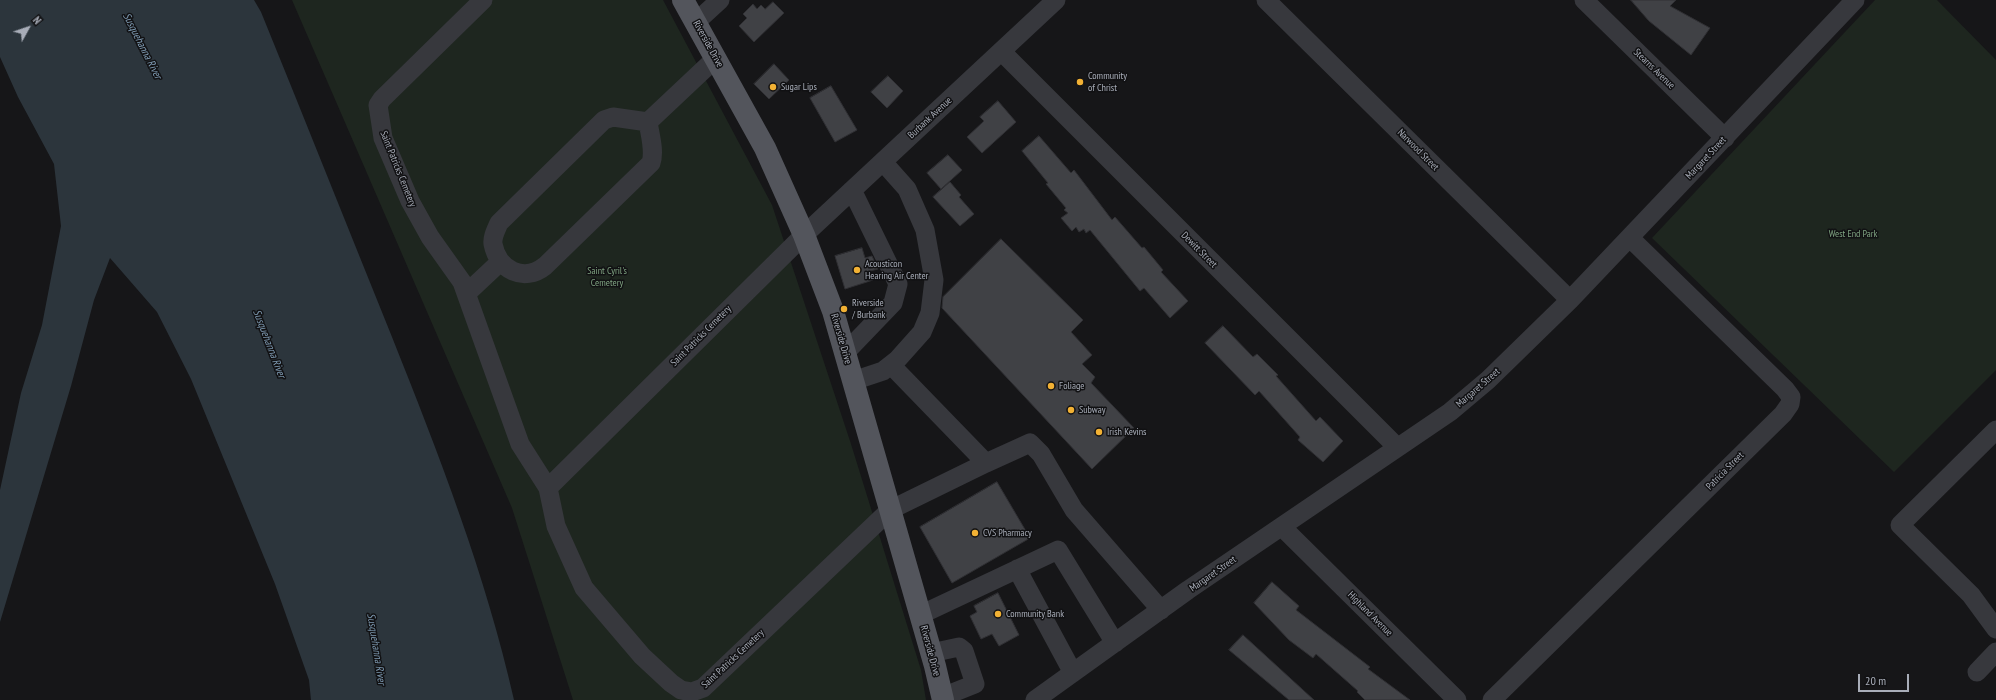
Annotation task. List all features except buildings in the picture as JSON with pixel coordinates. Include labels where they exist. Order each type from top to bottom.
[{"type":"main road","name":"Riverside Drive","points":[[684,0],[765,148],[804,235],[833,310],[932,653],[943,699]]},
{"type":"street","name":"Saint Patricks Cemetery","points":[[483,0],[382,99],[378,105],[383,138],[410,201],[430,237],[462,282],[467,293],[520,444],[548,488],[556,526],[584,588],[642,656],[671,683],[681,690],[692,692],[703,688],[890,510],[1030,443],[1041,454],[1074,510],[1161,610]]},
{"type":"street","points":[[696,22],[720,0]]},
{"type":"street","name":"Burbank Avenue","points":[[804,235],[1002,52],[1056,0]]},
{"type":"street","name":"Narwood Street","points":[[1266,0],[1570,300]]},
{"type":"street","name":"Stearns Avenue","points":[[1584,0],[1725,138]]},
{"type":"street","name":"Margaret Street","points":[[1035,700],[1161,610],[1450,412],[1488,380],[1570,300],[1630,238],[1855,0]]},
{"type":"street","name":"Dewitt Street","points":[[1002,52],[1397,447]]},
{"type":"street","points":[[648,122],[716,58]]},
{"type":"street","points":[[613,117],[648,122],[653,157],[651,164],[545,266],[539,271],[522,275],[510,271],[500,262],[493,244],[494,234],[499,223],[604,120],[613,117]]},
{"type":"street","points":[[853,382],[883,371],[891,365],[922,332],[930,313],[934,280],[925,230],[907,189],[883,162]]},
{"type":"street","points":[[845,353],[893,303],[898,284],[852,190]]},
{"type":"street","name":"Saint Patricks Cemetery","points":[[548,488],[804,235]]},
{"type":"street","name":"Patricia Street","points":[[1492,700],[1782,414],[1790,404],[1791,397],[1785,388],[1630,238]]},
{"type":"street","points":[[467,293],[500,262]]},
{"type":"street","points":[[891,365],[986,463]]},
{"type":"street","points":[[1996,430],[1900,525],[1971,595],[1996,629]]},
{"type":"street","name":"Highland Avenue","points":[[1282,528],[1457,700]]},
{"type":"street","points":[[920,615],[1058,550],[1114,643]]},
{"type":"street","points":[[1017,569],[1073,673]]},
{"type":"street","points":[[932,653],[959,647],[964,650],[975,684],[943,699]]},
{"type":"street","points":[[1976,672],[1996,652]]},
{"type":"green space","name":"Saint Cyril's Cemetery","points":[[292,0],[663,0],[772,205],[851,444],[921,670],[926,700],[573,700],[512,508]]},
{"type":"green space","name":"West End Park","points":[[1875,0],[1937,0],[1996,60],[1996,370],[1894,472],[1652,238]]},
{"type":"water","name":"Susquehanna River","points":[[0,0],[254,0],[261,12],[294,93],[444,471],[490,607],[514,700],[311,700],[309,680],[275,584],[191,379],[157,312],[110,258],[94,300],[71,386],[0,622],[0,490],[21,393],[42,325],[61,226],[54,164],[18,97],[0,57]]},
{"type":"place","name":"Community of Christ","points":[[1080,82]]},
{"type":"place","name":"Sugar Lips","points":[[773,87]]},
{"type":"place","name":"Acousticon Hearing Air Center","points":[[857,270]]},
{"type":"place","name":"Riverside / Burbank","points":[[844,309]]},
{"type":"place","name":"Foliage","points":[[1051,386]]},
{"type":"place","name":"Subway","points":[[1071,410]]},
{"type":"place","name":"Irish Kevins","points":[[1099,432]]},
{"type":"place","name":"CVS Pharmacy","points":[[975,533]]},
{"type":"place","name":"Community Bank","points":[[998,614]]}]
